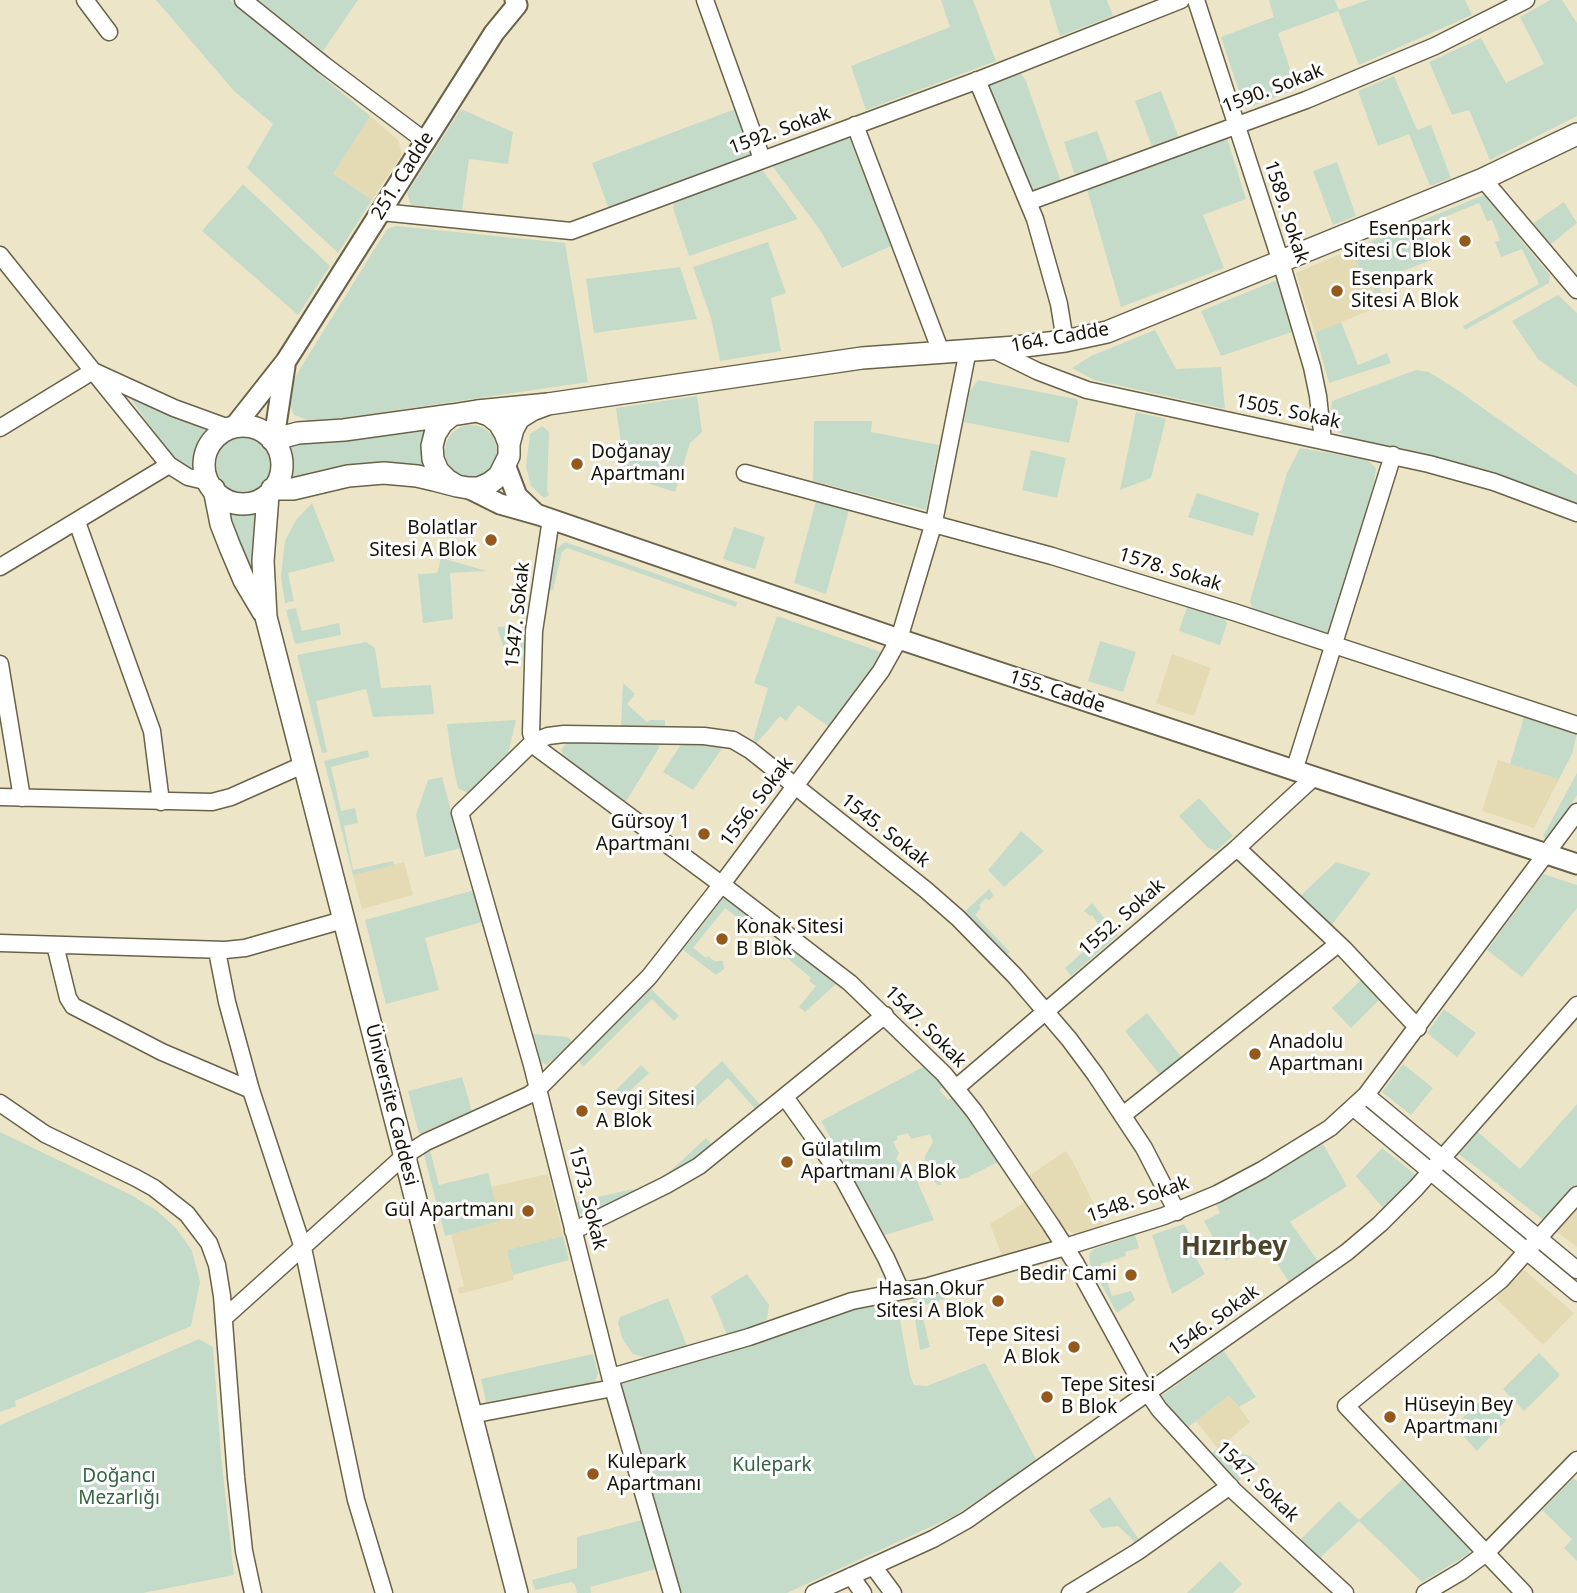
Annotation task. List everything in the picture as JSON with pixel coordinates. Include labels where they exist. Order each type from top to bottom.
[{"type":"main road","name":"164. Cadde","points":[[477,411],[548,404],[852,360],[1065,341],[1124,326],[1483,179],[1577,134]]},
{"type":"main road","name":"164. Cadde","points":[[509,444],[519,418],[548,404]]},
{"type":"main road","points":[[270,492],[280,477],[282,467],[281,457],[271,438],[251,427],[232,428],[219,434],[206,453],[204,465],[211,486],[228,500],[238,503],[249,503],[270,492],[348,476],[384,472],[417,476],[462,487],[490,483],[506,467],[509,456],[509,444],[499,423],[489,415],[477,411],[271,438]]},
{"type":"main road","points":[[452,415],[442,423],[435,434],[433,459],[438,471],[447,480],[462,487]]},
{"type":"main road","name":"Üniversite Caddesi","points":[[211,486],[230,547],[244,580],[266,617]]},
{"type":"main road","name":"Üniversite Caddesi","points":[[270,492],[263,562],[266,617],[517,1593]]},
{"type":"street","points":[[85,0],[109,32]]},
{"type":"street","points":[[243,0],[425,141]]},
{"type":"street","points":[[705,0],[762,159]]},
{"type":"street","name":"1592. Sokak","points":[[381,212],[571,231],[977,80],[1181,0]]},
{"type":"street","name":"1589. Sokak","points":[[1196,0],[1312,367],[1323,441]]},
{"type":"street","name":"1590. Sokak","points":[[1028,202],[1306,100],[1435,46],[1526,0]]},
{"type":"street","name":"251. Cadde","points":[[232,428],[286,362],[494,33],[520,2]]},
{"type":"street","points":[[977,80],[1042,242],[1059,304],[1065,341]]},
{"type":"street","points":[[855,125],[941,352]]},
{"type":"street","points":[[1483,179],[1577,290]]},
{"type":"street","points":[[0,255],[169,464],[188,477],[211,486]]},
{"type":"street","name":"1505. Sokak","points":[[992,349],[1087,390],[1393,455],[1494,482],[1577,513]]},
{"type":"street","name":"1556. Sokak","points":[[224,1318],[404,1156],[426,1142],[538,1089],[649,977],[722,884],[881,671],[899,639],[933,523],[968,351]]},
{"type":"street","name":"251. Cadde","points":[[271,438],[276,425],[286,362]]},
{"type":"street","points":[[0,428],[93,371]]},
{"type":"street","points":[[93,371],[162,403],[232,428]]},
{"type":"street","points":[[1294,771],[1393,455]]},
{"type":"street","points":[[0,568],[169,464]]},
{"type":"street","name":"155. Cadde","points":[[506,467],[517,496],[527,507],[545,517]]},
{"type":"street","name":"1578. Sokak","points":[[745,472],[1052,556],[1577,725]]},
{"type":"street","name":"155. Cadde","points":[[462,487],[500,504],[545,517],[899,639],[1577,864]]},
{"type":"street","name":"1547. Sokak","points":[[545,517],[534,631],[533,742],[543,753],[722,884],[849,983],[885,1015],[956,1088],[1065,1247],[1148,1394],[1170,1423],[1230,1486],[1345,1593]]},
{"type":"street","points":[[77,522],[152,731],[161,802]]},
{"type":"street","points":[[0,664],[22,798]]},
{"type":"street","name":"1545. Sokak","points":[[533,742],[548,736],[572,734],[725,738],[750,750],[958,918],[1015,976],[1095,1074],[1156,1170],[1177,1212]]},
{"type":"street","name":"1573. Sokak","points":[[533,742],[460,813],[538,1089],[612,1383],[672,1593]]},
{"type":"street","points":[[0,797],[161,802],[222,800],[305,764]]},
{"type":"street","name":"1552. Sokak","points":[[956,1088],[1237,848],[1313,778]]},
{"type":"street","name":"1548. Sokak","points":[[471,1415],[612,1383],[842,1304],[929,1286],[1065,1247],[1177,1212],[1262,1170],[1322,1134],[1366,1095],[1577,812]]},
{"type":"street","points":[[1237,848],[1338,944],[1418,1028]]},
{"type":"street","points":[[0,943],[217,951],[245,948],[343,920]]},
{"type":"street","points":[[1123,1115],[1338,944]]},
{"type":"street","points":[[55,945],[68,998],[73,1006],[162,1052],[251,1090]]},
{"type":"street","points":[[217,951],[227,1002],[251,1090],[303,1248],[356,1500],[384,1593]]},
{"type":"street","name":"1546. Sokak","points":[[814,1593],[967,1520],[1347,1252],[1380,1224],[1431,1172],[1577,1004]]},
{"type":"street","points":[[573,1231],[686,1174],[722,1148],[885,1015]]},
{"type":"street","points":[[1366,1095],[1577,1270]]},
{"type":"street","points":[[785,1097],[844,1180],[901,1291]]},
{"type":"street","points":[[0,1103],[23,1122],[136,1178],[172,1201],[199,1229],[214,1254],[224,1318],[244,1551],[253,1593]]},
{"type":"street","points":[[1354,1108],[1577,1293]]},
{"type":"street","points":[[1524,1593],[1346,1406],[1484,1295],[1528,1252],[1577,1195]]},
{"type":"street","points":[[1425,1593],[1486,1553],[1577,1460]]},
{"type":"street","points":[[1070,1593],[1137,1552],[1230,1486]]},
{"type":"street","points":[[873,1566],[893,1593]]},
{"type":"street","points":[[851,1576],[863,1593]]},
{"type":"shaded area","points":[[370,116],[398,140],[402,154],[372,200],[332,174]]},
{"type":"shaded area","name":"Esenpark Sitesi A Blok","points":[[1352,249],[1361,273],[1367,271],[1375,292],[1370,295],[1375,308],[1315,333],[1296,273]]},
{"type":"shaded area","points":[[1172,654],[1211,668],[1194,716],[1156,703]]},
{"type":"shaded area","points":[[1498,760],[1559,779],[1534,828],[1482,811]]},
{"type":"shaded area","points":[[404,862],[413,895],[362,909],[353,875]]},
{"type":"shaded area","points":[[1066,1151],[1105,1226],[1075,1234],[1065,1229],[1029,1176]]},
{"type":"shaded area","points":[[548,1174],[563,1236],[507,1250],[514,1280],[459,1294],[458,1288],[464,1286],[451,1234],[500,1221],[491,1187]]},
{"type":"shaded area","points":[[1025,1202],[1047,1237],[1045,1244],[1002,1256],[990,1224]]},
{"type":"shaded area","points":[[1577,1206],[1577,1247],[1556,1231]]},
{"type":"shaded area","points":[[1524,1270],[1574,1313],[1543,1345],[1496,1298]]},
{"type":"shaded area","points":[[1229,1394],[1250,1422],[1218,1449],[1196,1421]]},
{"type":"green space","points":[[156,0],[230,0],[370,116],[333,174],[372,200],[338,253],[247,168],[273,124],[234,91]]},
{"type":"green space","points":[[258,0],[358,0],[323,51]]},
{"type":"green space","points":[[941,0],[973,0],[996,61],[866,110],[851,66],[950,27]]},
{"type":"green space","points":[[1049,0],[1107,0],[1113,16],[1060,36]]},
{"type":"green space","points":[[1269,0],[1335,0],[1339,10],[1368,0],[1465,0],[1472,15],[1359,65],[1338,11],[1278,33],[1297,89],[1245,109],[1221,37],[1274,17]]},
{"type":"green space","points":[[1550,0],[1562,0],[1577,23],[1577,116],[1490,160],[1469,110],[1452,115],[1429,62],[1481,38],[1506,83],[1544,64],[1520,17]]},
{"type":"green space","points":[[1020,72],[1026,81],[1060,179],[1060,183],[1037,192],[1030,187],[989,89],[989,84]]},
{"type":"green space","points":[[1394,76],[1417,130],[1431,125],[1451,178],[1430,186],[1409,134],[1378,146],[1358,91]]},
{"type":"green space","points":[[1161,91],[1179,138],[1152,147],[1135,101]]},
{"type":"green space","points":[[461,109],[513,132],[508,164],[469,159],[462,210],[411,205],[407,193]]},
{"type":"green space","points":[[735,109],[752,155],[609,209],[592,163]]},
{"type":"green space","points":[[1097,131],[1109,163],[1074,173],[1064,142]]},
{"type":"green space","points":[[844,137],[850,139],[891,246],[842,268],[820,230],[773,167],[774,162]]},
{"type":"green space","points":[[1227,138],[1246,199],[1203,215],[1224,268],[1121,307],[1087,189]]},
{"type":"green space","points":[[1337,162],[1356,216],[1333,225],[1313,171]]},
{"type":"green space","points":[[761,168],[798,219],[689,256],[673,208],[674,201]]},
{"type":"green space","points":[[243,184],[330,266],[298,315],[202,231]]},
{"type":"green space","points":[[1484,195],[1550,275],[1549,283],[1465,330],[1463,326],[1539,284],[1522,249],[1501,257],[1495,242],[1500,240],[1492,220],[1487,221],[1479,203],[1422,226],[1434,259],[1377,281],[1383,297],[1372,301],[1370,295],[1375,292],[1367,272],[1361,273],[1352,249]]},
{"type":"green space","points":[[1564,202],[1577,223],[1550,245],[1532,224]]},
{"type":"green space","points":[[396,226],[565,243],[588,382],[343,418],[308,420],[294,415],[289,403],[295,377],[387,229]]},
{"type":"green space","points":[[768,242],[786,293],[771,298],[781,351],[720,361],[711,318],[693,267]]},
{"type":"green space","points":[[680,267],[697,319],[594,333],[586,279]]},
{"type":"green space","points":[[1277,280],[1292,332],[1221,356],[1201,311]]},
{"type":"green space","points":[[1558,295],[1577,313],[1577,387],[1538,359],[1512,321]]},
{"type":"green space","points":[[1341,322],[1358,365],[1387,353],[1391,363],[1329,383],[1315,333]]},
{"type":"green space","points":[[1155,330],[1176,369],[1221,367],[1225,409],[1094,380],[1072,368],[1091,356]]},
{"type":"green space","points":[[1416,370],[1429,372],[1459,391],[1577,475],[1577,504],[1498,475],[1348,437],[1338,432],[1331,414],[1332,401]]},
{"type":"green space","points":[[978,380],[1076,399],[1078,402],[1069,443],[964,422],[970,391]]},
{"type":"green space","points":[[128,395],[167,415],[211,430],[201,451],[199,472],[187,468],[171,455]]},
{"type":"green space","points":[[697,396],[702,432],[690,443],[675,492],[622,475],[623,458],[616,408]]},
{"type":"green space","points":[[1136,412],[1166,419],[1151,478],[1120,490]]},
{"type":"green space","points":[[814,421],[872,421],[871,432],[939,445],[926,510],[813,481]]},
{"type":"green space","points":[[471,425],[481,427],[489,433],[495,441],[495,461],[489,469],[481,475],[471,477],[461,475],[453,469],[447,461],[445,451],[447,441],[453,433],[461,427]]},
{"type":"green space","points":[[542,426],[549,432],[549,495],[544,498],[531,486],[526,466],[530,434]]},
{"type":"green space","points":[[427,431],[430,470],[288,483],[291,465],[289,442],[333,443]]},
{"type":"green space","points":[[244,437],[255,439],[264,445],[270,454],[270,476],[264,485],[255,491],[244,493],[233,491],[224,485],[218,476],[216,465],[218,454],[224,445],[233,439]]},
{"type":"green space","points":[[1300,448],[1367,460],[1376,468],[1374,484],[1328,635],[1253,610],[1250,601],[1287,473]]},
{"type":"green space","points":[[1031,450],[1066,458],[1057,498],[1022,490]]},
{"type":"green space","points":[[1197,493],[1259,513],[1253,536],[1188,517]]},
{"type":"green space","points":[[816,501],[849,510],[826,594],[794,583]]},
{"type":"green space","points":[[312,503],[335,561],[288,573],[294,601],[285,603],[281,577],[285,541],[296,520]]},
{"type":"green space","points":[[224,505],[238,511],[261,510],[258,597]]},
{"type":"green space","points":[[734,527],[765,537],[755,569],[723,559]]},
{"type":"green space","points":[[565,542],[737,602],[736,607],[567,548],[562,552],[553,590],[549,590],[555,550]]},
{"type":"green space","points":[[441,558],[487,571],[450,573],[453,619],[423,623],[418,574],[437,573]]},
{"type":"green space","points":[[1187,607],[1224,619],[1227,623],[1220,645],[1179,631]]},
{"type":"green space","points":[[296,608],[302,631],[339,623],[341,635],[295,644],[286,610]]},
{"type":"green space","points":[[777,616],[881,652],[881,655],[828,726],[798,705],[786,721],[780,716],[757,743],[753,740],[768,688],[754,683]]},
{"type":"green space","points":[[518,626],[525,632],[522,665],[508,662],[497,627]]},
{"type":"green space","points":[[1100,641],[1136,652],[1123,692],[1088,681]]},
{"type":"green space","points":[[366,642],[375,648],[381,688],[431,685],[434,714],[373,717],[366,689],[316,701],[327,752],[322,753],[297,655]]},
{"type":"green space","points":[[623,683],[635,694],[627,704],[647,722],[665,720],[665,727],[621,726]]},
{"type":"green space","points":[[1524,717],[1577,733],[1572,754],[1559,779],[1510,764]]},
{"type":"green space","points":[[516,720],[508,753],[467,793],[458,788],[447,724]]},
{"type":"green space","points":[[568,741],[658,743],[659,748],[625,803],[564,758],[561,750]]},
{"type":"green space","points":[[682,743],[724,746],[693,790],[663,772]]},
{"type":"green space","points":[[368,750],[369,757],[331,767],[341,811],[355,808],[358,823],[344,826],[353,870],[393,861],[394,865],[353,875],[324,761]]},
{"type":"green space","points":[[1577,773],[1577,795],[1548,841],[1543,836]]},
{"type":"green space","points":[[442,777],[461,848],[425,857],[416,815],[428,780]]},
{"type":"green space","points":[[1199,798],[1233,836],[1216,851],[1207,847],[1179,816]]},
{"type":"green space","points":[[1021,831],[1044,851],[1004,887],[988,870]]},
{"type":"green space","points":[[1336,862],[1371,873],[1331,926],[1300,896]]},
{"type":"green space","points":[[1543,874],[1577,885],[1577,908],[1522,977],[1487,950]]},
{"type":"green space","points":[[989,889],[994,895],[989,901],[986,898],[979,905],[981,908],[975,915],[1010,952],[1006,955],[963,913]]},
{"type":"green space","points":[[474,892],[482,922],[425,938],[439,990],[386,1004],[365,920]]},
{"type":"green space","points":[[724,897],[756,921],[751,928],[725,908],[693,948],[706,958],[708,956],[714,961],[723,961],[724,969],[716,975],[683,950]]},
{"type":"green space","points":[[1092,903],[1118,935],[1071,976],[1065,968],[1104,933],[1092,915],[1084,911]]},
{"type":"green space","points":[[786,945],[836,984],[805,1012],[799,1007],[816,986],[809,981],[811,978],[786,957],[784,960],[778,956]]},
{"type":"green space","points":[[1362,979],[1381,998],[1351,1028],[1332,1008]]},
{"type":"green space","points":[[651,989],[679,1016],[674,1021],[652,999],[583,1067],[579,1061]]},
{"type":"green space","points":[[1444,1009],[1476,1033],[1457,1057],[1427,1033]]},
{"type":"green space","points":[[1147,1013],[1182,1058],[1160,1075],[1125,1031]]},
{"type":"green space","points":[[533,1034],[568,1037],[572,1042],[547,1065],[541,1062]]},
{"type":"green space","points":[[722,1061],[762,1107],[757,1111],[728,1078],[694,1109],[683,1098]]},
{"type":"green space","points":[[1403,1064],[1433,1088],[1411,1115],[1382,1092]]},
{"type":"green space","points":[[641,1065],[649,1073],[614,1106],[608,1098]]},
{"type":"green space","points":[[925,1066],[944,1086],[939,1090],[948,1100],[953,1097],[998,1162],[966,1178],[958,1179],[953,1171],[947,1172],[939,1180],[942,1185],[938,1185],[928,1175],[924,1165],[925,1156],[933,1142],[930,1134],[911,1139],[908,1133],[897,1136],[898,1139],[893,1142],[899,1153],[896,1159],[917,1181],[934,1220],[885,1235],[821,1121]]},
{"type":"green space","points":[[462,1077],[472,1111],[419,1134],[408,1091]]},
{"type":"green space","points":[[1577,1104],[1577,1185],[1546,1222],[1459,1154],[1478,1132],[1520,1169]]},
{"type":"green space","points":[[0,1132],[131,1195],[157,1211],[176,1228],[192,1251],[200,1282],[191,1326],[15,1401],[16,1406],[0,1412]]},
{"type":"green space","points":[[706,1138],[713,1146],[668,1176],[667,1174]]},
{"type":"green space","points":[[1323,1144],[1347,1186],[1290,1222],[1318,1261],[1289,1282],[1261,1239],[1226,1261],[1204,1221],[1220,1213],[1216,1204]]},
{"type":"green space","points":[[1382,1148],[1416,1175],[1383,1208],[1356,1176]]},
{"type":"green space","points":[[430,1150],[439,1185],[488,1173],[500,1221],[445,1236],[424,1155]]},
{"type":"green space","points":[[633,1189],[634,1194],[586,1217],[579,1213],[576,1202]]},
{"type":"green space","points":[[1184,1224],[1197,1247],[1191,1250],[1205,1274],[1172,1294],[1152,1235]]},
{"type":"green space","points":[[1135,1235],[1139,1248],[1125,1252],[1126,1256],[1101,1264],[1112,1296],[1131,1291],[1135,1300],[1117,1313],[1090,1264],[1089,1254],[1094,1249]]},
{"type":"green space","points":[[563,1236],[569,1260],[513,1275],[507,1250]]},
{"type":"green space","points":[[747,1274],[769,1305],[767,1319],[727,1335],[711,1296]]},
{"type":"green space","points":[[944,1292],[945,1299],[920,1306],[930,1347],[920,1350],[912,1301]]},
{"type":"green space","points":[[668,1298],[687,1346],[645,1357],[633,1354],[622,1338],[618,1323],[620,1317]]},
{"type":"green space","name":"Kulepark","points":[[896,1298],[914,1385],[927,1386],[985,1363],[1037,1461],[954,1516],[787,1593],[678,1593],[621,1384]]},
{"type":"green space","name":"Doğancı Mezarlığı","points":[[199,1339],[213,1347],[234,1575],[143,1593],[0,1593],[0,1425]]},
{"type":"green space","points":[[1224,1351],[1256,1397],[1239,1407],[1229,1395],[1187,1428],[1161,1396]]},
{"type":"green space","points":[[1539,1353],[1560,1375],[1524,1411],[1503,1389]]},
{"type":"green space","points":[[593,1354],[598,1373],[595,1382],[486,1402],[481,1379]]},
{"type":"green space","points":[[1489,1393],[1511,1415],[1477,1451],[1454,1426]]},
{"type":"green space","points":[[1224,1443],[1233,1451],[1250,1456],[1258,1464],[1238,1481],[1212,1453]]},
{"type":"green space","points":[[1404,1478],[1470,1547],[1469,1554],[1422,1582],[1359,1521],[1320,1558],[1300,1540],[1339,1501],[1359,1520]]},
{"type":"green space","points":[[1573,1478],[1577,1481],[1577,1561],[1564,1548],[1572,1539],[1542,1510]]},
{"type":"green space","points":[[1110,1497],[1140,1541],[1136,1543],[1118,1526],[1102,1528],[1089,1510]]},
{"type":"green space","points":[[642,1520],[656,1569],[590,1587],[591,1593],[577,1593],[571,1582],[535,1590],[532,1580],[577,1568],[577,1537]]},
{"type":"green space","points":[[1220,1561],[1242,1584],[1233,1593],[1187,1593]]},
{"type":"place","name":"Esenpark Sitesi C Blok","points":[[1465,241]]},
{"type":"place","name":"Esenpark Sitesi A Blok","points":[[1337,291]]},
{"type":"place","name":"Doğanay Apartmanı","points":[[577,464]]},
{"type":"place","name":"Bolatlar Sitesi A Blok","points":[[491,540]]},
{"type":"place","name":"Gürsoy 1 Apartmanı","points":[[704,834]]},
{"type":"place","name":"Konak Sitesi B Blok","points":[[722,939]]},
{"type":"place","name":"Anadolu Apartmanı","points":[[1255,1054]]},
{"type":"place","name":"Sevgi Sitesi A Blok","points":[[582,1111]]},
{"type":"place","name":"Gülatılım Apartmanı A Blok","points":[[787,1162]]},
{"type":"place","name":"Gül Apartmanı","points":[[528,1211]]},
{"type":"place","name":"Bedir Cami","points":[[1131,1275]]},
{"type":"place","name":"Hasan Okur Sitesi A Blok","points":[[998,1301]]},
{"type":"place","name":"Tepe Sitesi A Blok","points":[[1074,1347]]},
{"type":"place","name":"Tepe Sitesi B Blok","points":[[1047,1397]]},
{"type":"place","name":"Hüseyin Bey Apartmanı","points":[[1390,1417]]},
{"type":"place","name":"Kulepark Apartmanı","points":[[593,1474]]},
{"type":"district","name":"Hızırbey","points":[[1234,1248]]}]
